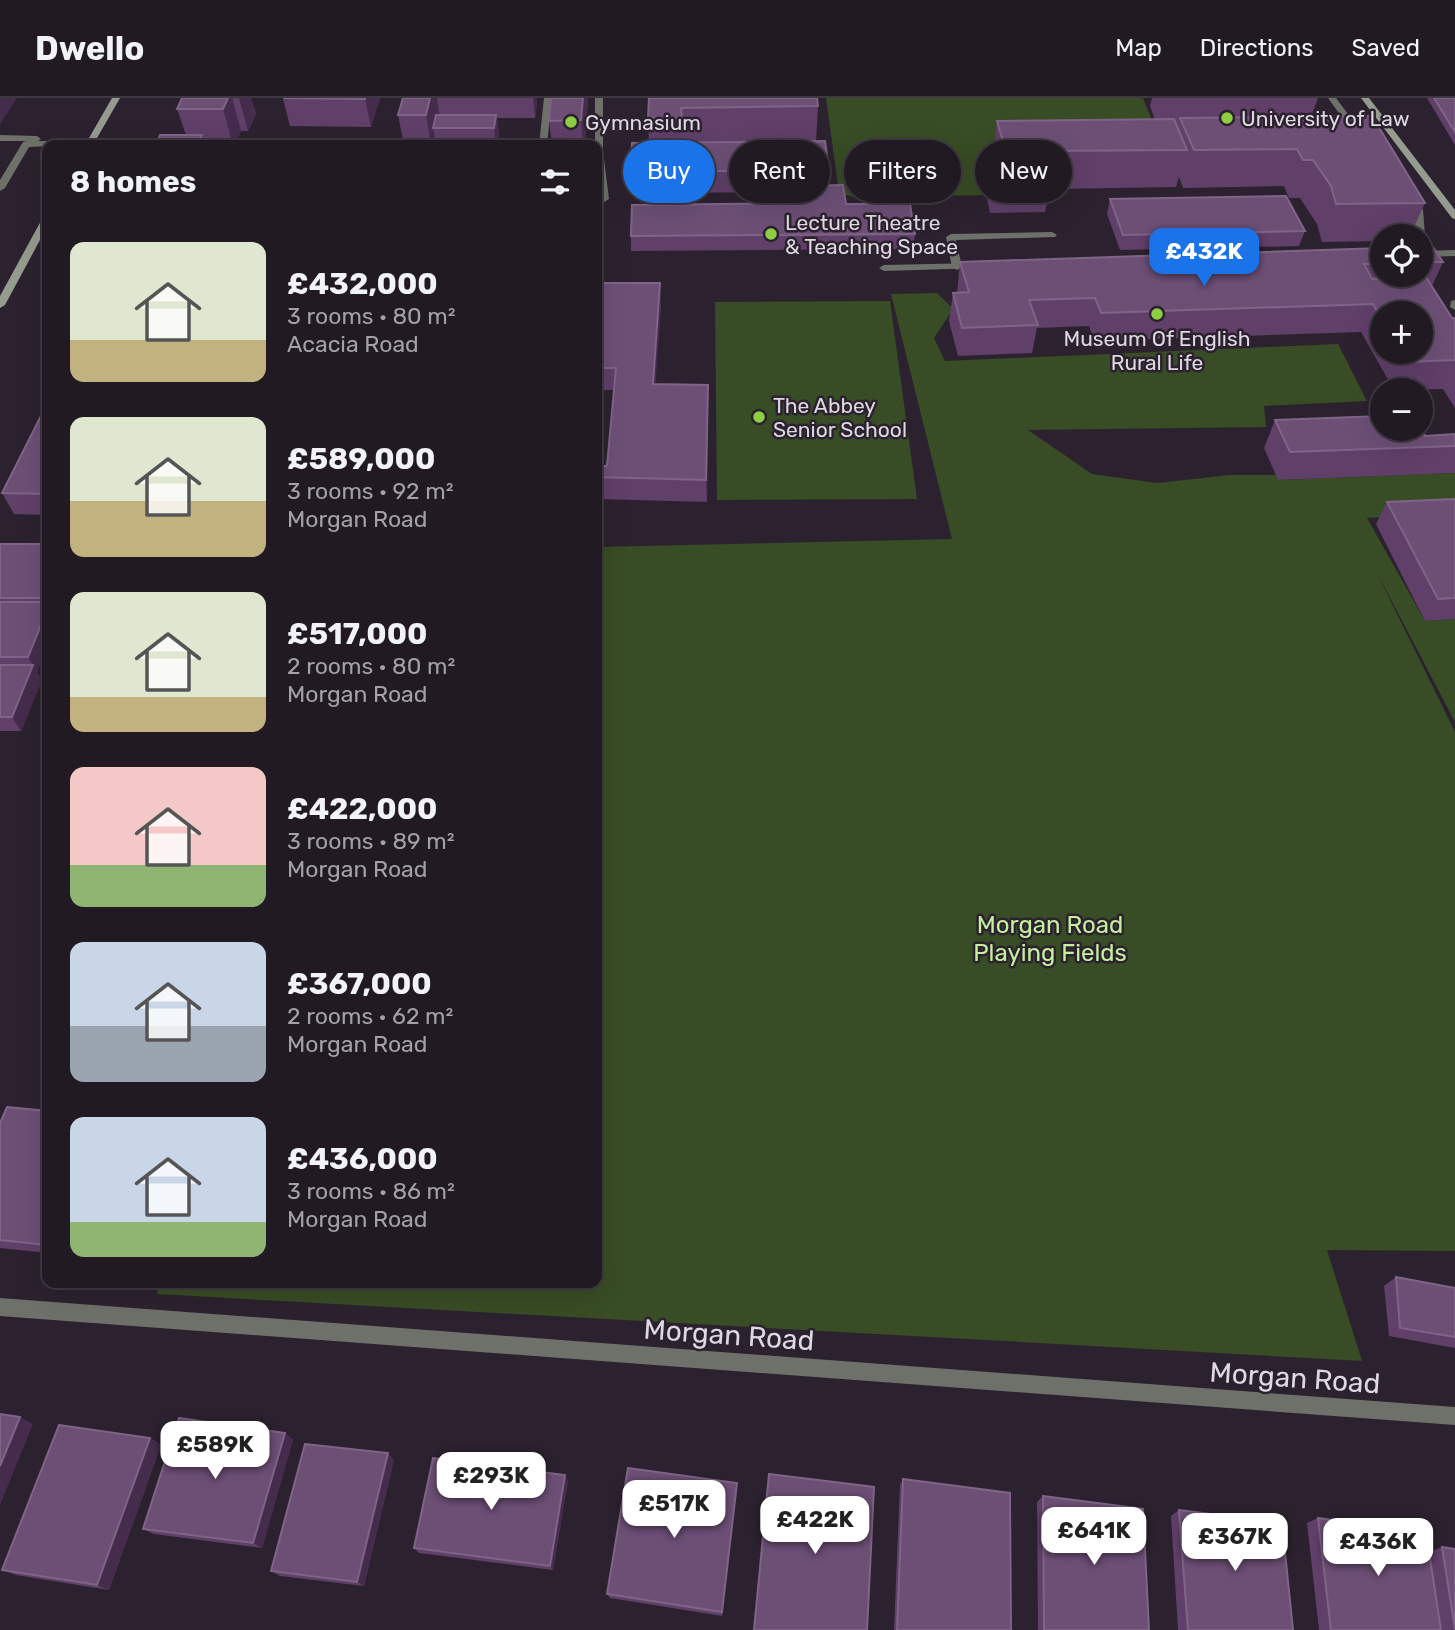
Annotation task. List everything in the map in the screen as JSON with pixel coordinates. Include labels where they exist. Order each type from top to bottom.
[{"type":"street","points":[[92,140],[116,98]]},
{"type":"street","points":[[544,140],[548,98]]},
{"type":"street","points":[[598,140],[599,98]]},
{"type":"street","points":[[1332,98],[1348,122],[1368,141]]},
{"type":"street","points":[[1365,98],[1455,216]]},
{"type":"street","points":[[0,138],[42,140]]},
{"type":"street","points":[[0,188],[26,144],[42,144]]},
{"type":"street","points":[[602,182],[604,198]]},
{"type":"street","points":[[1405,190],[1418,210],[1419,224]]},
{"type":"street","points":[[0,305],[42,228]]},
{"type":"street","points":[[957,267],[951,237],[1052,235]]},
{"type":"street","points":[[1433,254],[1455,253]]},
{"type":"street","points":[[884,268],[985,266]]},
{"type":"street","name":"Morgan Road","points":[[0,1307],[1455,1416]]},
{"type":"green space","points":[[826,98],[1143,98],[1166,156],[1072,157],[1072,140],[975,140],[975,195],[961,195],[961,140],[844,140],[844,194],[839,193]]},
{"type":"green space","name":"Morgan Road Playing Fields","points":[[937,293],[953,309],[934,338],[945,361],[1338,344],[1367,401],[1264,406],[1266,427],[1028,430],[1092,474],[1157,483],[1230,475],[1276,475],[1278,480],[1455,473],[1455,513],[1367,518],[1425,621],[1455,619],[1455,722],[1375,569],[1455,732],[1455,1251],[1327,1250],[1362,1361],[157,1294],[159,1288],[602,1288],[602,547],[952,539],[891,294]]},
{"type":"green space","points":[[890,301],[917,499],[717,500],[715,302]]},
{"type":"building","points":[[182,98],[228,98],[223,109],[177,109]]},
{"type":"building","points":[[283,98],[365,98],[365,99]]},
{"type":"building","points":[[403,98],[430,98],[426,115],[398,115]]},
{"type":"building","points":[[551,98],[583,98],[581,120],[549,121]]},
{"type":"building","points":[[649,98],[817,98],[818,106],[681,108],[682,118],[648,118]]},
{"type":"building","points":[[1434,98],[1455,98],[1455,132]]},
{"type":"building","points":[[436,115],[496,115],[494,128],[433,128]]},
{"type":"building","points":[[1372,116],[1425,203],[1336,204],[1331,186],[1313,160],[1303,160],[1297,149],[1194,150],[1180,118]]},
{"type":"building","points":[[1174,119],[1187,150],[1072,151],[1072,140],[1002,140],[997,121]]},
{"type":"building","points":[[160,135],[202,135],[200,140],[158,140]]},
{"type":"building","points":[[715,142],[729,142],[729,171],[715,171]]},
{"type":"building","points":[[830,185],[843,185],[846,204],[910,204],[915,234],[631,236],[632,205],[830,203]]},
{"type":"building","points":[[1286,196],[1305,231],[1123,235],[1110,199]]},
{"type":"building","points":[[1433,247],[1443,262],[1433,262]]},
{"type":"building","points":[[1370,248],[1370,264],[1364,264],[1370,275],[1370,287],[1432,287],[1452,318],[1455,318],[1455,360],[1433,361],[1433,301],[1370,301],[1370,304],[1101,313],[1095,298],[1029,300],[1038,325],[962,328],[953,293],[969,292],[960,262]]},
{"type":"building","points":[[602,283],[660,283],[653,384],[708,385],[706,480],[602,477],[602,466],[607,466],[616,368],[602,368]]},
{"type":"building","points":[[42,414],[42,494],[2,493]]},
{"type":"building","points":[[1370,416],[1370,441],[1433,441],[1433,435],[1455,434],[1455,446],[1290,452],[1275,420]]},
{"type":"building","points":[[1455,499],[1455,598],[1438,599],[1387,502]]},
{"type":"building","points":[[0,544],[42,544],[42,598],[0,598]]},
{"type":"building","points":[[0,602],[42,602],[42,622],[28,657],[0,657]]},
{"type":"building","points":[[0,665],[33,665],[12,717],[0,717]]},
{"type":"building","points":[[7,1107],[42,1110],[42,1245],[0,1240],[0,1123]]},
{"type":"building","points":[[1396,1277],[1455,1288],[1455,1337],[1400,1328]]},
{"type":"building","points":[[0,1414],[20,1417],[0,1466]]},
{"type":"building","points":[[179,1418],[285,1433],[253,1543],[143,1529]]},
{"type":"building","points":[[59,1425],[150,1438],[97,1585],[2,1570]]},
{"type":"building","points":[[305,1444],[388,1453],[357,1582],[271,1571]]},
{"type":"building","points":[[433,1458],[565,1475],[550,1566],[414,1548]]},
{"type":"building","points":[[628,1468],[737,1483],[722,1612],[607,1594]]},
{"type":"building","points":[[769,1474],[874,1487],[867,1630],[754,1630]]},
{"type":"building","points":[[903,1479],[1010,1493],[1011,1630],[897,1630]]},
{"type":"building","points":[[1043,1496],[1143,1509],[1149,1630],[1044,1630]]},
{"type":"building","points":[[1179,1510],[1282,1523],[1293,1630],[1188,1630]]},
{"type":"building","points":[[1318,1518],[1426,1532],[1441,1630],[1331,1630]]},
{"type":"building","points":[[1442,1547],[1455,1549],[1455,1629]]},
{"type":"place","name":"University of Law","points":[[1227,118]]},
{"type":"place","name":"Gymnasium","points":[[571,122]]},
{"type":"place","name":"Lecture Theatre & Teaching Space","points":[[771,234]]},
{"type":"place","name":"Museum Of English Rural Life","points":[[1157,314]]},
{"type":"place","name":"The Abbey Senior School","points":[[759,417]]}]
